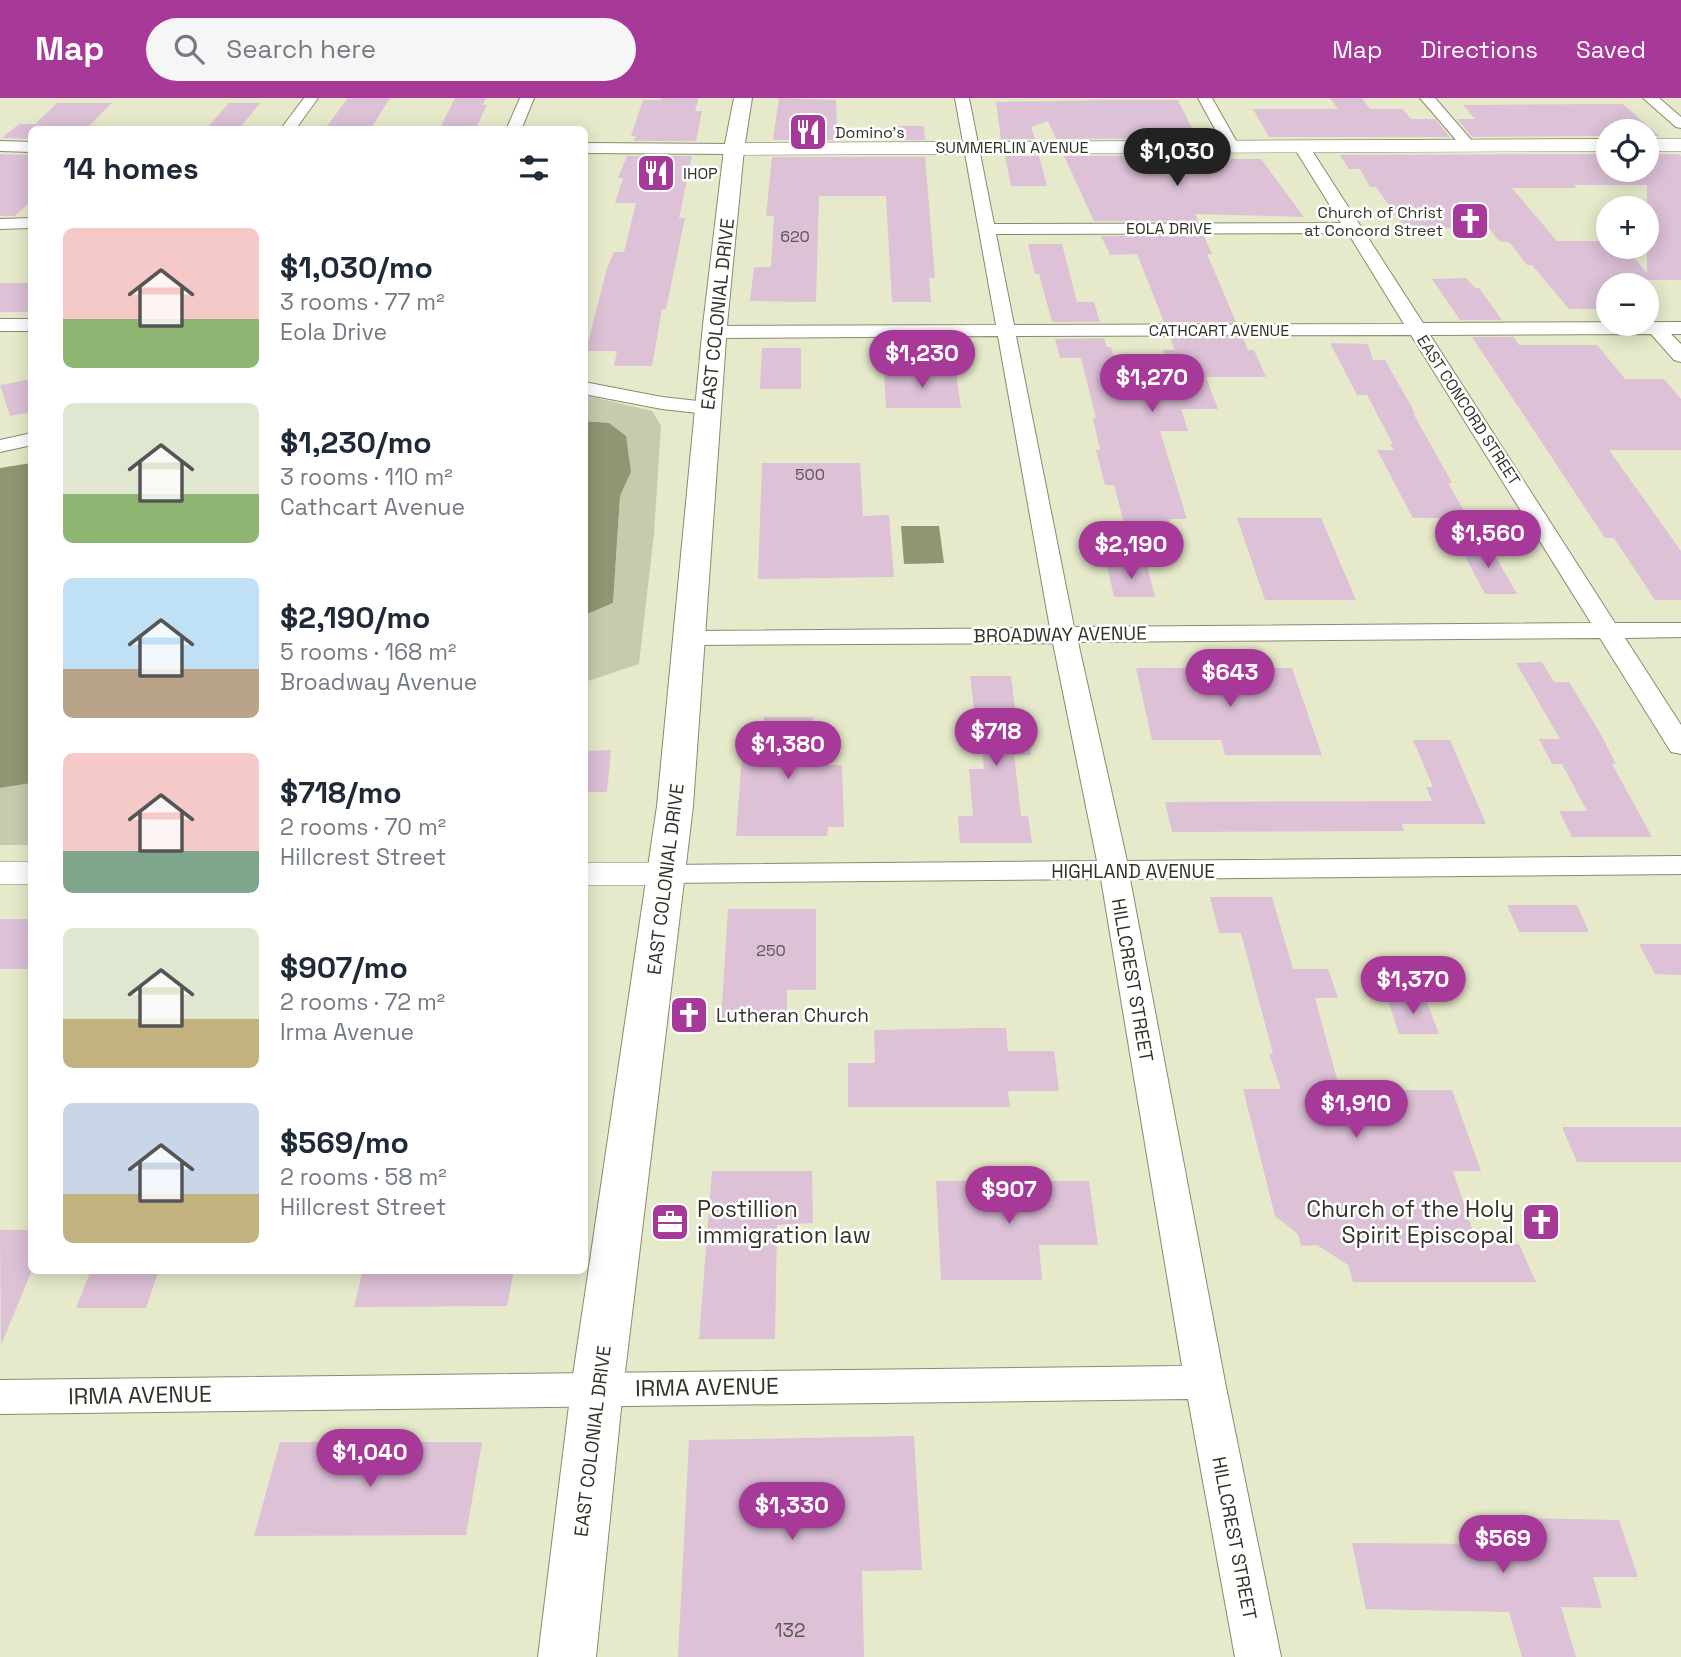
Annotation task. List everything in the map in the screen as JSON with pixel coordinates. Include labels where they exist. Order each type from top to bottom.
[{"type":"highway","name":"EAST COLONIAL DRIVE","points":[[567,1657],[597,1388],[667,874],[691,638],[714,331],[734,149],[743,98]]},
{"type":"street","points":[[290,126],[311,98]]},
{"type":"street","points":[[515,126],[527,98]]},
{"type":"street","name":"HILLCREST STREET","points":[[962,98],[1063,634],[1114,871],[1205,1382],[1258,1657]]},
{"type":"street","points":[[1205,98],[1231,146]]},
{"type":"street","points":[[1427,98],[1468,145]]},
{"type":"street","points":[[1650,98],[1681,124]]},
{"type":"street","name":"SUMMERLIN AVENUE","points":[[588,148],[1596,145]]},
{"type":"street","points":[[1659,145],[1681,145]]},
{"type":"street","points":[[0,146],[28,146]]},
{"type":"street","name":"EAST CONCORD STREET","points":[[1301,146],[1681,746]]},
{"type":"street","points":[[0,223],[28,223]]},
{"type":"street","name":"EOLA DRIVE","points":[[987,229],[1352,228]]},
{"type":"street","points":[[0,325],[28,325]]},
{"type":"street","name":"CATHCART AVENUE","points":[[714,331],[1596,328]]},
{"type":"street","name":"CATHCART AVENUE","points":[[1659,328],[1681,328]]},
{"type":"street","points":[[1659,331],[1681,356]]},
{"type":"street","points":[[588,389],[662,403],[707,408]]},
{"type":"street","points":[[0,446],[28,440]]},
{"type":"street","name":"BROADWAY AVENUE","points":[[691,638],[1681,630]]},
{"type":"street","name":"HIGHLAND AVENUE","points":[[588,874],[1681,865]]},
{"type":"street","points":[[0,873],[28,873]]},
{"type":"street","name":"IRMA AVENUE","points":[[0,1397],[1205,1382]]},
{"type":"shaded area","points":[[588,396],[652,411],[661,426],[654,534],[639,664],[588,681],[588,614],[613,603],[620,496],[631,472],[609,423],[588,421]]},
{"type":"shaded area","points":[[588,421],[609,423],[626,436],[631,472],[620,496],[613,603],[588,614]]},
{"type":"shaded area","points":[[28,463],[28,783],[0,788],[0,468]]},
{"type":"shaded area","points":[[901,526],[939,526],[944,563],[904,564]]},
{"type":"shaded area","points":[[28,783],[28,845],[0,845],[0,788]]},
{"type":"building","points":[[348,98],[390,98],[372,126],[327,126]]},
{"type":"building","points":[[455,98],[486,98],[483,105],[487,105],[477,126],[441,126]]},
{"type":"building","points":[[699,98],[695,111],[702,111],[696,141],[634,141],[636,136],[631,136],[643,100]]},
{"type":"building","points":[[779,98],[836,100],[837,131],[845,131],[845,140],[773,140]]},
{"type":"building","points":[[1330,98],[1362,98],[1370,109],[1403,109],[1411,119],[1435,119],[1450,137],[1269,137],[1253,109],[1338,109]]},
{"type":"building","points":[[1178,100],[1197,138],[1056,139],[1048,121],[1031,127],[1035,139],[1001,139],[996,102]]},
{"type":"building","points":[[57,103],[112,103],[89,126],[28,126],[28,139],[2,138],[19,124],[35,124]]},
{"type":"building","points":[[229,103],[260,103],[241,126],[209,126]]},
{"type":"building","points":[[1623,104],[1640,119],[1596,119],[1596,136],[1472,137],[1457,119],[1475,119],[1463,105]]},
{"type":"building","points":[[899,126],[924,126],[925,140],[900,140]]},
{"type":"building","points":[[0,154],[28,155],[28,204],[15,216],[0,216]]},
{"type":"building","points":[[1596,154],[1596,182],[1659,182],[1659,154],[1678,154],[1681,156],[1681,280],[1659,280],[1659,273],[1647,273],[1596,273],[1596,309],[1569,309],[1532,265],[1527,265],[1510,243],[1499,241],[1489,228],[1414,228],[1412,225],[1403,225],[1376,187],[1370,187],[1360,169],[1349,169],[1340,155]]},
{"type":"building","points":[[1205,155],[1207,159],[1261,159],[1304,217],[1195,214],[1198,221],[1094,221],[1064,156]]},
{"type":"building","points":[[627,156],[692,156],[679,218],[685,218],[666,309],[662,309],[652,366],[614,366],[617,351],[588,351],[607,268],[614,252],[624,252],[636,203],[615,203],[623,178],[618,178]]},
{"type":"building","points":[[1005,156],[1039,156],[1047,186],[1011,186]]},
{"type":"building","points":[[772,157],[925,157],[935,278],[929,278],[931,302],[892,302],[886,196],[819,196],[816,302],[750,301],[754,267],[771,267],[774,216],[766,216]]},
{"type":"building","points":[[1101,236],[1204,236],[1212,254],[1207,254],[1236,322],[1164,322],[1137,254],[1110,255]]},
{"type":"building","points":[[1028,244],[1062,244],[1077,302],[1094,302],[1100,322],[1052,322],[1039,274],[1035,274]]},
{"type":"building","points":[[1466,278],[1475,288],[1479,288],[1502,320],[1460,320],[1432,279]]},
{"type":"building","points":[[0,283],[28,283],[28,312],[0,312]]},
{"type":"building","points":[[1472,337],[1514,337],[1519,345],[1597,345],[1625,379],[1664,379],[1681,399],[1681,450],[1609,450],[1681,551],[1681,600],[1655,600],[1614,538],[1605,538]]},
{"type":"building","points":[[1104,338],[1107,347],[1111,347],[1115,361],[1166,361],[1163,350],[1175,350],[1170,338],[1243,338],[1248,350],[1254,350],[1266,377],[1206,377],[1218,409],[1181,409],[1188,431],[1160,431],[1187,519],[1169,519],[1172,527],[1125,527],[1114,485],[1105,485],[1096,450],[1100,450],[1093,418],[1096,418],[1081,358],[1060,358],[1055,339]]},
{"type":"building","points":[[1330,343],[1368,344],[1373,360],[1385,360],[1452,483],[1448,483],[1468,518],[1413,518],[1377,450],[1394,450],[1390,444],[1393,444],[1367,395],[1357,395]]},
{"type":"building","points":[[762,348],[801,348],[801,389],[760,389]]},
{"type":"building","points":[[884,371],[956,371],[961,408],[886,408]]},
{"type":"building","points":[[28,380],[28,413],[10,416],[0,385]]},
{"type":"building","points":[[762,463],[860,463],[863,516],[889,515],[894,577],[758,579]]},
{"type":"building","points":[[1237,518],[1321,518],[1356,600],[1265,600]]},
{"type":"building","points":[[1459,545],[1489,545],[1517,594],[1485,594]]},
{"type":"building","points":[[1107,565],[1147,565],[1155,597],[1114,597]]},
{"type":"building","points":[[1542,662],[1554,682],[1569,682],[1599,731],[1616,764],[1612,764],[1652,837],[1572,837],[1559,811],[1587,811],[1562,764],[1552,764],[1539,739],[1560,739],[1516,663]]},
{"type":"building","points":[[1136,668],[1292,668],[1322,755],[1225,755],[1221,740],[1152,740]]},
{"type":"building","points":[[970,676],[1011,676],[1018,731],[1028,731],[1031,755],[1014,755],[1021,816],[1028,816],[1032,843],[960,843],[958,816],[973,816],[969,769],[984,769],[978,709],[974,709]]},
{"type":"building","points":[[764,717],[813,717],[813,725],[826,725],[826,765],[842,765],[844,827],[828,827],[827,836],[736,836],[744,727],[763,727]]},
{"type":"building","points":[[1413,740],[1450,740],[1486,824],[1402,824],[1404,831],[1172,832],[1165,802],[1432,801],[1426,787],[1433,787]]},
{"type":"building","points":[[611,750],[607,792],[588,792],[588,751]]},
{"type":"building","points":[[1210,897],[1272,897],[1293,969],[1328,969],[1338,998],[1315,998],[1340,1090],[1452,1090],[1481,1171],[1453,1171],[1475,1238],[1505,1237],[1507,1244],[1519,1244],[1536,1282],[1353,1282],[1348,1265],[1317,1245],[1301,1246],[1298,1234],[1275,1216],[1243,1089],[1281,1089],[1269,1054],[1273,1054],[1241,933],[1219,933]]},
{"type":"building","points":[[1507,905],[1577,905],[1589,932],[1519,932]]},
{"type":"building","points":[[728,909],[816,909],[816,990],[787,990],[787,1021],[721,1021]]},
{"type":"building","points":[[0,919],[28,919],[28,969],[0,969]]},
{"type":"building","points":[[1639,944],[1681,944],[1681,975],[1655,974]]},
{"type":"building","points":[[1387,997],[1425,997],[1439,1034],[1399,1034]]},
{"type":"building","points":[[1006,1028],[1008,1051],[1054,1051],[1059,1091],[1008,1091],[1010,1107],[848,1107],[848,1063],[875,1063],[874,1030]]},
{"type":"building","points":[[1562,1127],[1681,1127],[1681,1162],[1577,1162]]},
{"type":"building","points":[[712,1171],[812,1171],[813,1223],[777,1225],[775,1339],[699,1339]]},
{"type":"building","points":[[936,1181],[1089,1181],[1098,1245],[1039,1245],[1042,1280],[941,1280]]},
{"type":"building","points":[[0,1230],[28,1230],[28,1274],[30,1274],[1,1345]]},
{"type":"building","points":[[89,1274],[158,1274],[146,1308],[76,1308]]},
{"type":"building","points":[[362,1274],[513,1274],[507,1306],[354,1307]]},
{"type":"building","points":[[914,1436],[922,1570],[862,1571],[864,1657],[678,1657],[689,1440]]},
{"type":"building","points":[[280,1442],[482,1442],[466,1535],[254,1536]]},
{"type":"building","points":[[1474,1517],[1619,1520],[1638,1577],[1593,1577],[1602,1608],[1561,1607],[1576,1657],[1522,1657],[1509,1612],[1366,1609],[1352,1543],[1482,1544]]},
{"type":"place","name":"Domino's","points":[[808,132]]},
{"type":"place","name":"IHOP","points":[[656,173]]},
{"type":"place","name":"Church of Christ at Concord Street","points":[[1470,221]]},
{"type":"place","name":"Lutheran Church","points":[[689,1015]]},
{"type":"place","name":"Postillion immigration law","points":[[670,1222]]},
{"type":"place","name":"Church of the Holy Spirit Episcopal","points":[[1541,1222]]}]
